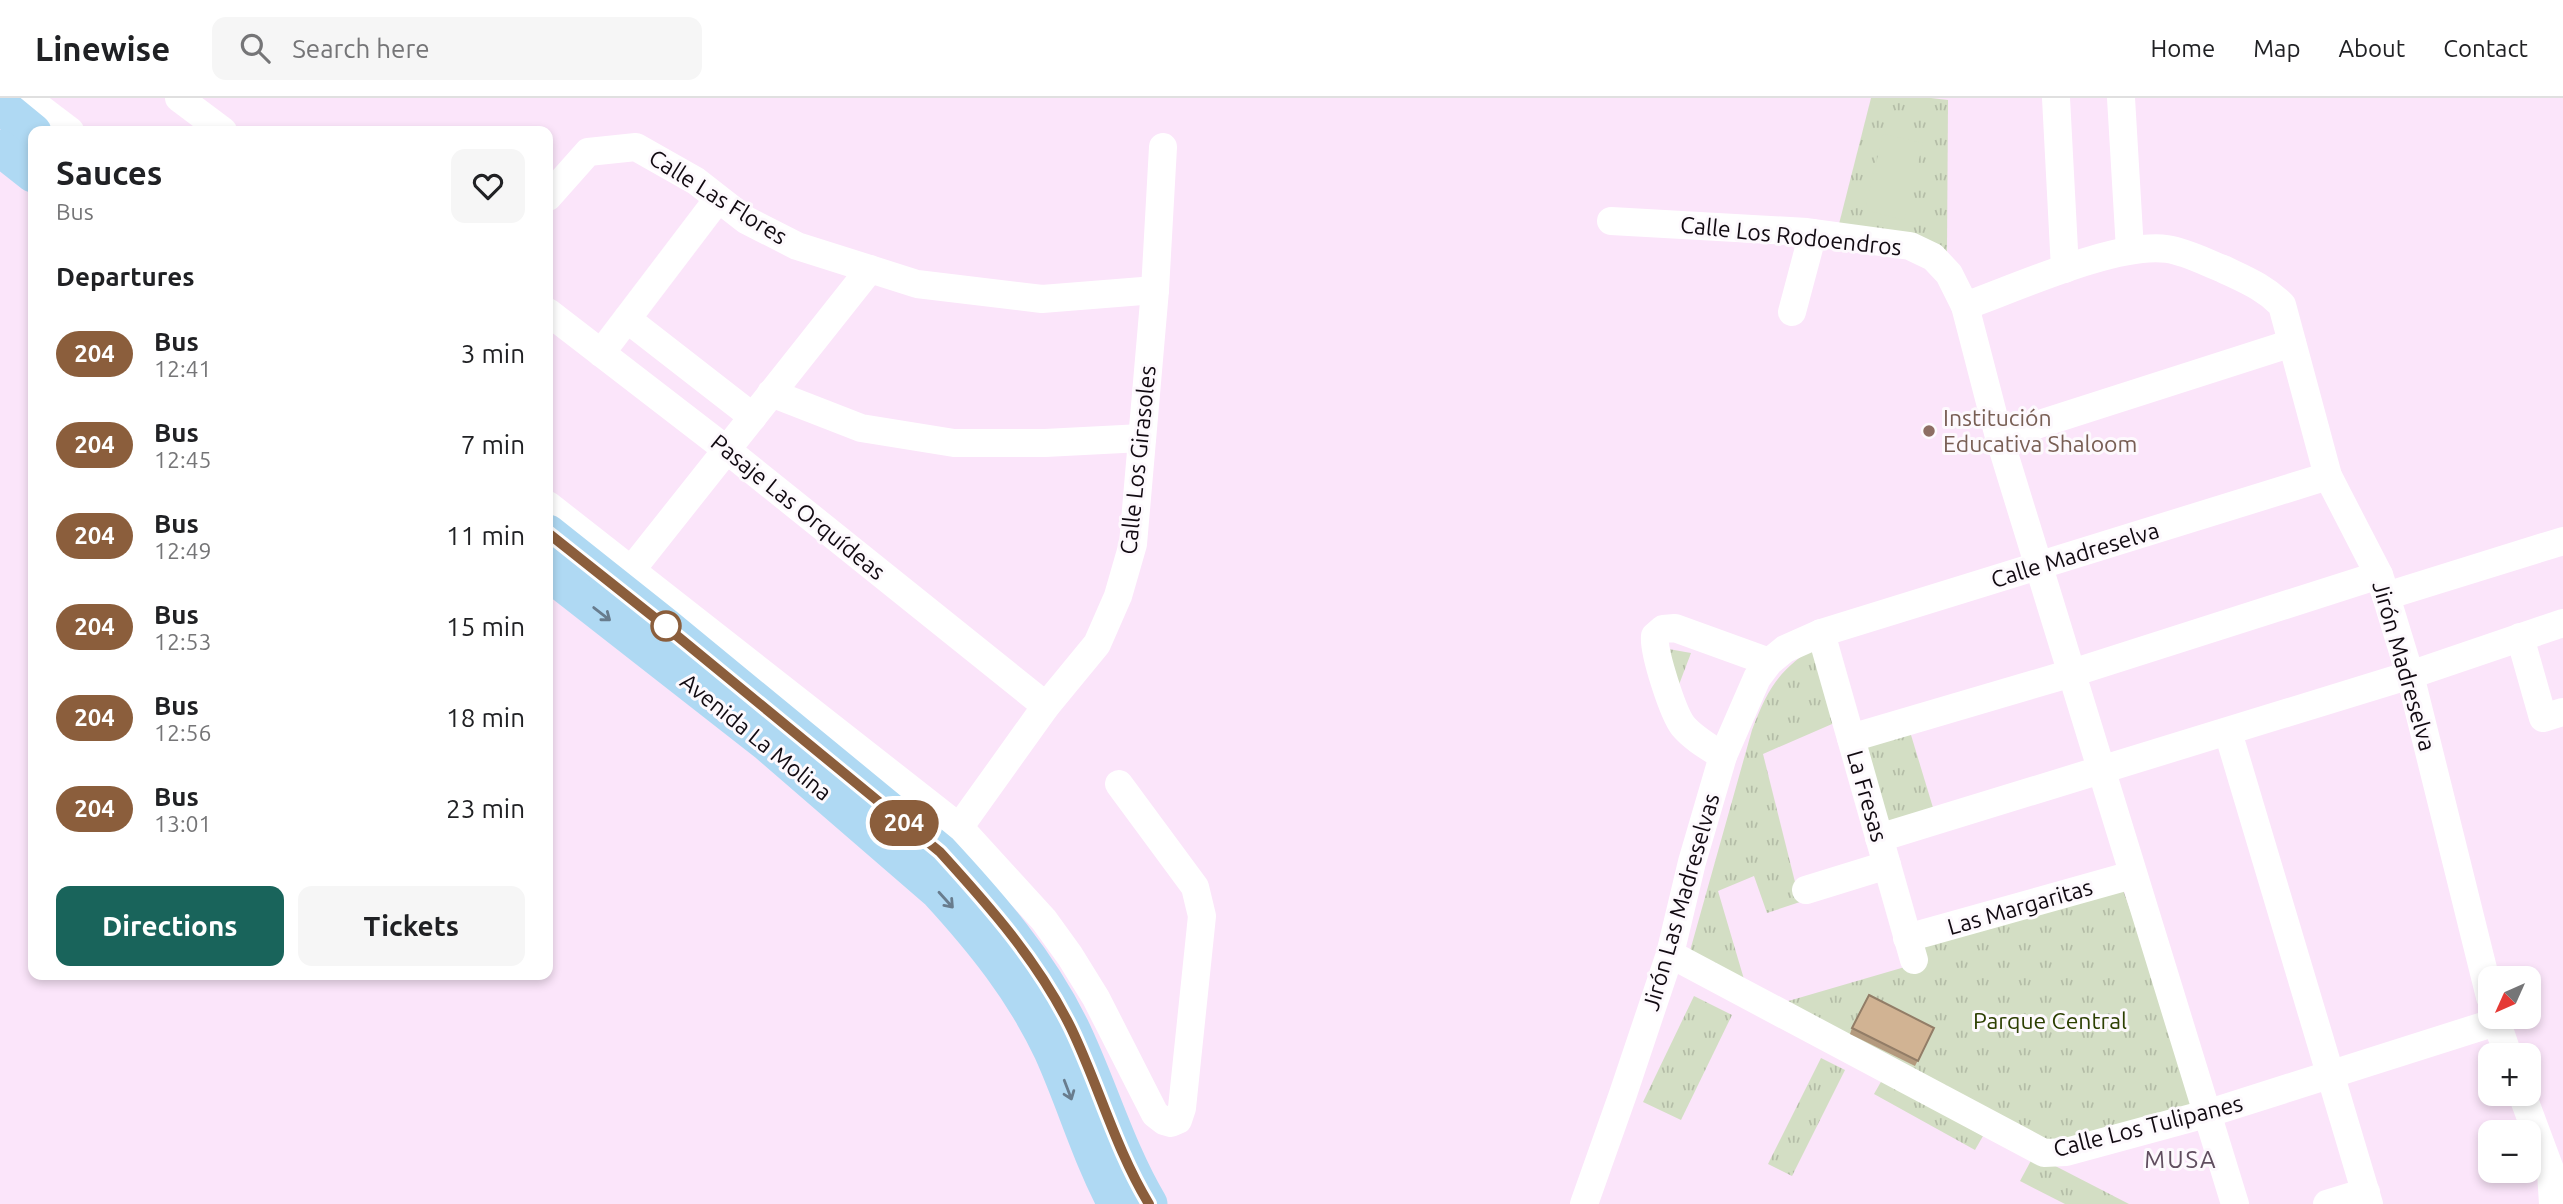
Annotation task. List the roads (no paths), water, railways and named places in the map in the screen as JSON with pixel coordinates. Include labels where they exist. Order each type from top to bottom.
[{"type":"main road","points":[[15,119],[28,159]]},
{"type":"main road","name":"Avenida La Molina","points":[[553,536],[625,579],[938,850],[1003,922],[1056,1001],[1086,1061],[1121,1152],[1149,1204]]},
{"type":"main road","name":"Avenida La Molina","points":[[553,576],[768,744],[938,850]]},
{"type":"main road","name":"Avenida La Molina","points":[[938,850],[938,891],[971,929],[1026,1002],[1053,1054],[1116,1204]]},
{"type":"street","points":[[179,98],[216,126]]},
{"type":"street","points":[[2056,98],[2065,270]]},
{"type":"street","points":[[2121,98],[2130,250]]},
{"type":"street","points":[[15,119],[47,126]]},
{"type":"street","name":"Calle Las Flores","points":[[553,191],[588,152],[636,147],[696,181],[746,220],[797,246],[917,284],[1042,299],[1156,290]]},
{"type":"street","name":"Calle Los Girasoles","points":[[938,850],[1046,706],[1097,644],[1118,596],[1133,544],[1156,290],[1163,147]]},
{"type":"street","points":[[601,353],[718,199]]},
{"type":"street","name":"Calle Los Rodoendros","points":[[1611,220],[1813,233],[1910,246],[1933,257],[1949,274],[1965,306],[1998,437],[2235,1204]]},
{"type":"street","points":[[1792,312],[1813,233]]},
{"type":"street","name":"Jirón Madreselva","points":[[1965,306],[2130,250],[2166,249],[2191,255],[2267,290],[2282,305],[2328,476],[2383,586],[2410,675],[2483,966]]},
{"type":"street","points":[[553,510],[625,579],[870,269]]},
{"type":"street","name":"Pasaje Las Orquídeas","points":[[553,316],[727,450],[1046,706]]},
{"type":"street","points":[[627,319],[753,417]]},
{"type":"street","points":[[1998,437],[2292,343]]},
{"type":"street","points":[[771,393],[861,428],[954,443],[1045,443],[1142,438]]},
{"type":"street","name":"Calle Madreselva","points":[[1821,633],[2328,476]]},
{"type":"street","points":[[1851,738],[2383,586],[2563,541]]},
{"type":"street","points":[[1879,838],[2410,675],[2563,623]]},
{"type":"street","points":[[1723,756],[1693,736],[1675,712],[1656,648],[1656,636],[1668,627],[1675,628],[1769,662]]},
{"type":"street","name":"Jirón Las Madreselvas","points":[[1584,1204],[1670,954],[1692,862],[1723,756],[1757,678],[1769,662],[1785,649],[1821,633]]},
{"type":"street","name":"La Fresas","points":[[1821,633],[1910,949]]},
{"type":"street","points":[[2520,637],[2543,718],[2563,712]]},
{"type":"street","points":[[2228,732],[2368,1198],[2327,1204]]},
{"type":"street","points":[[938,850],[1044,920],[1096,998],[1155,1114],[1171,1123],[1178,1120],[1182,1108],[1202,916],[1195,887],[1119,784]]},
{"type":"street","points":[[1806,890],[1887,865]]},
{"type":"street","name":"Las Margaritas","points":[[1910,949],[2132,876]]},
{"type":"street","name":"Calle Los Tulipanes","points":[[1670,954],[2043,1153],[2066,1152],[2206,1114],[2329,1075],[2478,1018]]},
{"type":"street","points":[[2526,1106],[2551,1172],[2553,1204]]},
{"type":"place","name":"Institución Educativa Shaloom","points":[[1929,431]]},
{"type":"district","name":"MUSA","points":[[2181,1160]]},
{"type":"park label","name":"Parque Central","points":[[2050,1021]]}]
